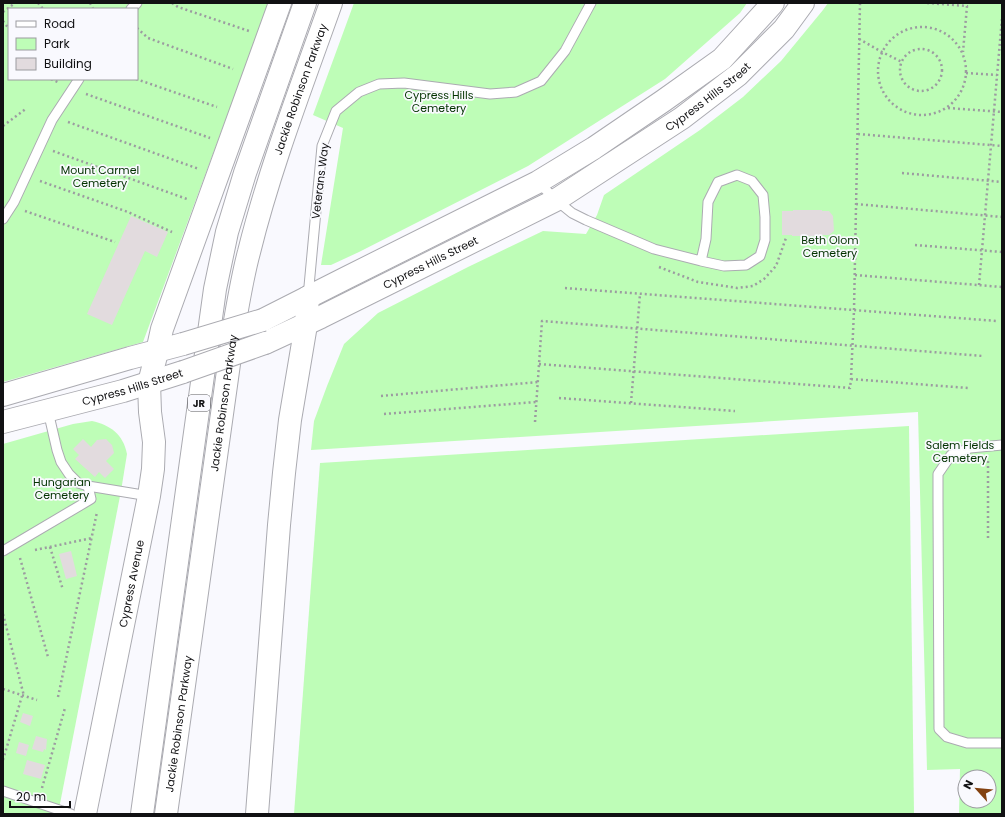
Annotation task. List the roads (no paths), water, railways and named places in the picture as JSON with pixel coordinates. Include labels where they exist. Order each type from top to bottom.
[{"type":"main road","name":"Cypress Avenue","points":[[85,814],[149,496],[153,469],[154,442],[150,412],[149,383],[162,329],[280,3]]},
{"type":"main road","name":"JR","points":[[142,814],[215,289],[227,232],[239,191],[305,3]]},
{"type":"main road","name":"Jackie Robinson Parkway","points":[[166,814],[235,321],[248,254],[265,192],[331,3]]},
{"type":"main road","name":"Cypress Hills Street","points":[[3,395],[123,360],[157,352],[263,320],[538,182],[594,148],[664,102],[722,59],[773,3]]},
{"type":"main road","name":"Cypress Hills Street","points":[[3,422],[123,391],[183,372],[265,343],[556,200],[682,118],[738,75],[784,29],[803,3]]},
{"type":"main road","points":[[257,814],[283,480],[290,420],[306,324],[308,297]]},
{"type":"lane","name":"Veterans Way","points":[[308,297],[322,146],[336,111],[359,92],[380,84],[404,83],[490,94],[516,92],[541,81],[565,51],[591,3]]},
{"type":"lane","points":[[3,219],[11,206],[54,118],[78,80]]},
{"type":"lane","points":[[538,182],[572,213],[586,220],[654,249],[701,261],[724,266],[746,265],[760,256],[765,240],[763,195],[752,181],[737,175],[718,182],[708,202],[706,239],[701,261]]},
{"type":"lane","points":[[48,411],[61,462],[69,474],[78,483],[149,496]]},
{"type":"lane","points":[[1002,445],[970,448],[951,455],[938,474],[939,729],[947,737],[967,743],[1002,742]]},
{"type":"lane","points":[[3,551],[91,499],[88,486]]},
{"type":"lane","points":[[3,791],[71,814]]},
{"type":"park label","name":"Cypress Hills Cemetery","points":[[439,101]]},
{"type":"park label","name":"Mount Carmel Cemetery","points":[[100,176]]},
{"type":"park label","name":"Beth Olom Cemetery","points":[[830,246]]},
{"type":"park label","name":"Salem Fields Cemetery","points":[[960,451]]},
{"type":"park label","name":"Hungarian Cemetery","points":[[62,488]]}]
